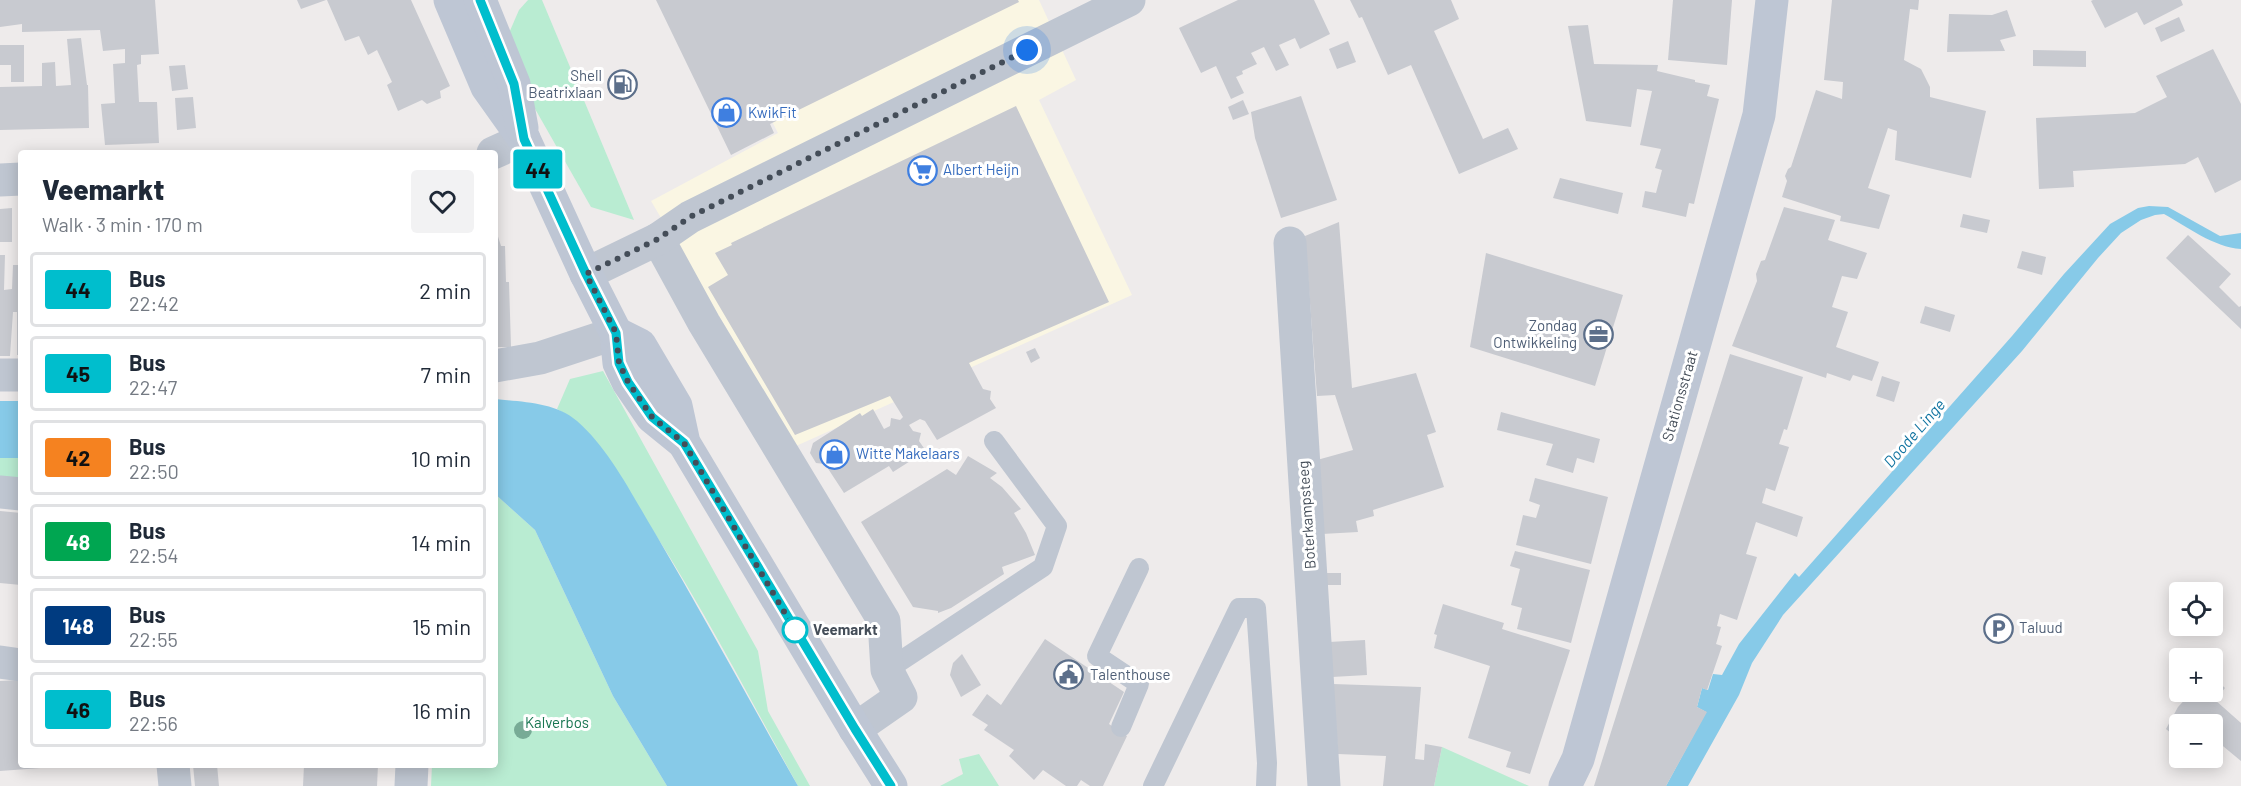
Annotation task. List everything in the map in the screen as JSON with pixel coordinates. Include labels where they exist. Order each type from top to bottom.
[{"type":"street","points":[[450,0],[487,87],[524,139],[586,274],[616,333],[619,363],[628,382],[652,417],[684,443],[891,786]]},
{"type":"street","points":[[480,0],[514,84],[524,139]]},
{"type":"street","name":"Stationsstraat","points":[[1565,786],[1581,748],[1759,115],[1772,0]]},
{"type":"street","points":[[586,274],[658,239],[690,217],[1120,4]]},
{"type":"street","points":[[498,151],[524,139]]},
{"type":"street","points":[[0,180],[18,179]]},
{"type":"street","points":[[658,239],[704,323],[884,621],[887,670],[901,697],[863,743]]},
{"type":"street","name":"Boterkampsteeg","points":[[1290,243],[1324,786]]},
{"type":"street","points":[[498,365],[540,358],[616,333]]},
{"type":"street","points":[[0,375],[18,375]]},
{"type":"street","points":[[0,492],[18,494]]},
{"type":"street","points":[[0,662],[18,665]]},
{"type":"street","points":[[173,768],[175,786]]},
{"type":"street","points":[[411,786],[412,768]]},
{"type":"lane","points":[[887,670],[1043,567],[1057,526],[994,441]]},
{"type":"lane","points":[[1121,727],[1139,684],[1097,656],[1139,568]]},
{"type":"lane","points":[[1153,786],[1239,608],[1256,608],[1267,763],[1266,786]]},
{"type":"shaded area","points":[[709,0],[1039,0],[1076,80],[1039,100],[1132,295],[796,446],[651,201],[778,133]]},
{"type":"green space","points":[[528,0],[542,0],[634,220],[591,207],[530,100],[509,33],[519,10]]},
{"type":"green space","points":[[603,371],[758,651],[768,711],[810,786],[798,786],[709,624],[637,507],[588,435],[574,420],[557,409],[570,379]]},
{"type":"green space","points":[[0,458],[18,458],[18,480],[0,479]]},
{"type":"green space","name":"Kalverbos","points":[[498,497],[535,530],[613,696],[667,786],[431,786],[432,768],[498,768]]},
{"type":"green space","points":[[1442,747],[1529,786],[1434,786]]},
{"type":"green space","points":[[979,754],[999,786],[940,786],[963,774],[959,759]]},
{"type":"water","points":[[2168,207],[2220,236],[2241,233],[2241,249],[2221,245],[2164,214],[2141,220],[2121,233],[2022,351],[1783,615],[1752,663],[1739,695],[1688,786],[1666,786],[1706,712],[1697,707],[1702,688],[1708,690],[1713,674],[1722,675],[1739,644],[1795,573],[1799,577],[2110,224],[2138,208]]},
{"type":"water","points":[[498,399],[527,402],[559,410],[577,421],[600,445],[620,474],[673,564],[798,786],[667,786],[613,696],[535,530],[498,497]]},
{"type":"water","points":[[0,401],[18,401],[18,458],[0,458]]},
{"type":"building","points":[[0,0],[155,0],[159,54],[141,55],[141,64],[137,65],[139,102],[157,102],[159,143],[105,145],[101,104],[115,103],[113,64],[125,63],[125,49],[103,51],[100,30],[22,32],[22,24],[0,27]]},
{"type":"building","points":[[297,0],[326,0],[301,9]]},
{"type":"building","points":[[327,0],[411,0],[450,86],[440,91],[441,98],[427,104],[422,100],[398,111],[387,85],[392,82],[377,50],[368,55],[359,36],[345,41]]},
{"type":"building","points":[[656,0],[1018,0],[1019,2],[770,124],[774,133],[731,155]]},
{"type":"building","points":[[1238,0],[1314,0],[1330,34],[1300,49],[1295,38],[1279,45],[1289,65],[1276,71],[1264,47],[1251,53],[1257,64],[1242,71],[1243,74],[1236,77],[1244,93],[1231,99],[1216,66],[1201,73],[1179,28]]},
{"type":"building","points":[[1350,0],[1451,0],[1459,19],[1434,31],[1483,139],[1508,128],[1518,149],[1459,174],[1411,65],[1388,75],[1362,17],[1359,18]]},
{"type":"building","points":[[1673,0],[1732,0],[1727,65],[1668,60]]},
{"type":"building","points":[[1832,0],[1919,0],[1918,10],[1910,9],[1904,60],[1921,69],[1930,87],[1930,97],[1986,111],[1971,178],[1895,160],[1897,131],[1888,128],[1868,188],[1890,195],[1879,229],[1840,221],[1841,216],[1782,197],[1787,181],[1785,176],[1791,167],[1816,90],[1842,99],[1843,82],[1824,80]]},
{"type":"building","points":[[2181,0],[2183,5],[2144,25],[2137,12],[2105,28],[2091,1]]},
{"type":"building","points":[[2007,10],[2016,36],[2000,40],[2005,51],[1947,52],[1949,14],[1992,15]]},
{"type":"building","points":[[2179,17],[2185,31],[2161,42],[2155,28]]},
{"type":"building","points":[[1588,25],[1594,64],[1658,65],[1657,71],[1710,85],[1707,96],[1719,99],[1694,204],[1689,203],[1686,217],[1642,207],[1645,191],[1656,193],[1662,170],[1655,168],[1661,149],[1640,145],[1652,91],[1637,89],[1631,127],[1586,121],[1568,26]]},
{"type":"building","points":[[81,38],[88,85],[89,128],[0,130],[0,87],[42,86],[42,63],[55,62],[56,86],[71,85],[67,39]]},
{"type":"building","points":[[1348,41],[1356,62],[1337,69],[1329,49]]},
{"type":"building","points":[[0,45],[24,45],[24,82],[11,82],[11,65],[0,65]]},
{"type":"building","points":[[2213,49],[2241,104],[2241,180],[2215,193],[2198,157],[2185,164],[2073,171],[2074,187],[2039,189],[2036,118],[2135,113],[2167,97],[2156,76]]},
{"type":"building","points":[[2033,50],[2086,51],[2086,67],[2033,66]]},
{"type":"building","points":[[185,65],[188,89],[172,91],[169,66]]},
{"type":"building","points":[[1301,96],[1337,200],[1281,218],[1255,138],[1251,112]]},
{"type":"building","points":[[193,97],[196,128],[177,130],[175,98]]},
{"type":"building","points":[[1243,100],[1249,114],[1233,120],[1228,107]]},
{"type":"building","points":[[1016,106],[1109,302],[969,363],[983,389],[991,391],[990,399],[996,408],[937,440],[925,421],[920,419],[909,425],[913,431],[921,433],[919,441],[926,451],[893,472],[889,466],[844,493],[825,464],[816,463],[810,453],[813,443],[860,413],[862,416],[873,409],[884,429],[890,426],[891,418],[900,420],[903,417],[890,396],[795,435],[708,287],[728,275],[715,253],[732,245],[731,243]]},
{"type":"building","points":[[1560,178],[1623,193],[1618,214],[1553,198]]},
{"type":"building","points":[[1784,207],[1835,220],[1828,240],[1867,253],[1857,279],[1842,276],[1832,307],[1848,312],[1836,347],[1879,362],[1872,381],[1853,375],[1850,381],[1827,373],[1826,378],[1732,346],[1757,281],[1756,274],[1761,261],[1765,260]]},
{"type":"building","points":[[12,208],[12,242],[0,242],[0,209]]},
{"type":"building","points":[[1963,214],[1990,220],[1987,233],[1960,227]]},
{"type":"building","points":[[1339,222],[1352,388],[1416,373],[1436,432],[1427,435],[1444,487],[1373,510],[1374,516],[1356,521],[1358,532],[1322,534],[1317,460],[1353,450],[1335,395],[1317,396],[1305,236]]},
{"type":"building","points":[[2188,235],[2231,274],[2219,287],[2239,307],[2241,306],[2241,329],[2166,258]]},
{"type":"building","points":[[498,236],[501,246],[505,246],[506,282],[509,282],[511,347],[498,347]]},
{"type":"building","points":[[2022,251],[2046,257],[2042,275],[2017,268]]},
{"type":"building","points":[[1486,253],[1623,295],[1595,386],[1470,347]]},
{"type":"building","points":[[0,255],[5,255],[4,290],[12,289],[13,265],[18,265],[18,355],[17,312],[13,312],[10,356],[0,356]]},
{"type":"building","points":[[1925,306],[1955,315],[1950,332],[1920,323]]},
{"type":"building","points":[[1035,348],[1040,358],[1031,363],[1026,352]]},
{"type":"building","points":[[1730,354],[1803,377],[1787,430],[1784,429],[1779,444],[1789,447],[1775,491],[1766,488],[1762,503],[1803,517],[1797,537],[1756,522],[1746,554],[1757,557],[1737,620],[1720,614],[1717,626],[1721,627],[1716,644],[1722,646],[1707,690],[1702,688],[1697,707],[1707,712],[1666,786],[1594,786]]},
{"type":"building","points":[[1882,376],[1900,382],[1894,402],[1876,396]]},
{"type":"building","points":[[1501,412],[1600,439],[1594,463],[1577,458],[1573,473],[1546,465],[1553,444],[1497,430]]},
{"type":"building","points":[[968,456],[997,473],[990,478],[1002,487],[1021,509],[1014,513],[1035,555],[1002,567],[1004,574],[951,608],[938,613],[938,611],[913,607],[861,522],[947,469],[956,475]]},
{"type":"building","points":[[1535,478],[1608,497],[1591,564],[1516,545],[1523,515],[1536,518],[1540,505],[1529,501]]},
{"type":"building","points":[[0,511],[18,513],[18,585],[0,583]]},
{"type":"building","points":[[1515,551],[1590,570],[1571,643],[1517,629],[1522,608],[1511,605],[1520,569],[1510,566]]},
{"type":"building","points":[[1326,573],[1341,573],[1341,585],[1326,585]]},
{"type":"building","points":[[1443,604],[1504,623],[1502,629],[1570,650],[1530,774],[1506,767],[1511,752],[1468,738],[1490,666],[1434,648],[1437,635],[1434,634]]},
{"type":"building","points":[[1045,639],[1124,692],[1109,724],[1127,736],[1103,786],[1090,786],[1081,780],[1077,786],[1066,786],[1043,770],[1034,780],[1009,756],[1014,750],[984,730],[988,725],[972,715],[987,694],[1001,705]]},
{"type":"building","points":[[1365,640],[1367,675],[1332,677],[1329,642]]},
{"type":"building","points":[[962,654],[981,685],[961,697],[950,675],[953,663]]},
{"type":"building","points":[[18,680],[18,768],[40,768],[0,771],[0,681]]},
{"type":"building","points":[[1333,684],[1421,687],[1415,759],[1424,760],[1425,744],[1442,747],[1434,786],[1383,786],[1386,756],[1338,754]]},
{"type":"building","points":[[2183,702],[2217,702],[2241,723],[2241,761],[2223,746],[2223,714],[2174,714]]},
{"type":"building","points":[[193,768],[217,768],[219,786],[195,786]]},
{"type":"building","points":[[304,768],[378,768],[377,786],[303,786]]},
{"type":"bus line","name":"44","points":[[480,0],[514,84],[524,139],[586,274],[616,333],[619,363],[628,382],[652,417],[684,443],[891,786]]},
{"type":"place","name":"Shell Beatrixlaan","points":[[623,85]]},
{"type":"place","name":"KwikFit","points":[[727,113]]},
{"type":"place","name":"Albert Heijn","points":[[922,170]]},
{"type":"place","name":"Zondag Ontwikkeling","points":[[1598,335]]},
{"type":"place","name":"Witte Makelaars","points":[[835,454]]},
{"type":"place","name":"Taluud","points":[[1998,628]]},
{"type":"place","name":"Veemarkt","points":[[795,630]]},
{"type":"place","name":"Talenthouse","points":[[1069,675]]},
{"type":"route","points":[[795,630],[684,443],[652,417],[628,382],[619,363],[616,333],[586,274],[658,239],[690,217],[1027,50]]},
{"type":"water label","name":"Doode Linge","points":[[1914,433]]}]
